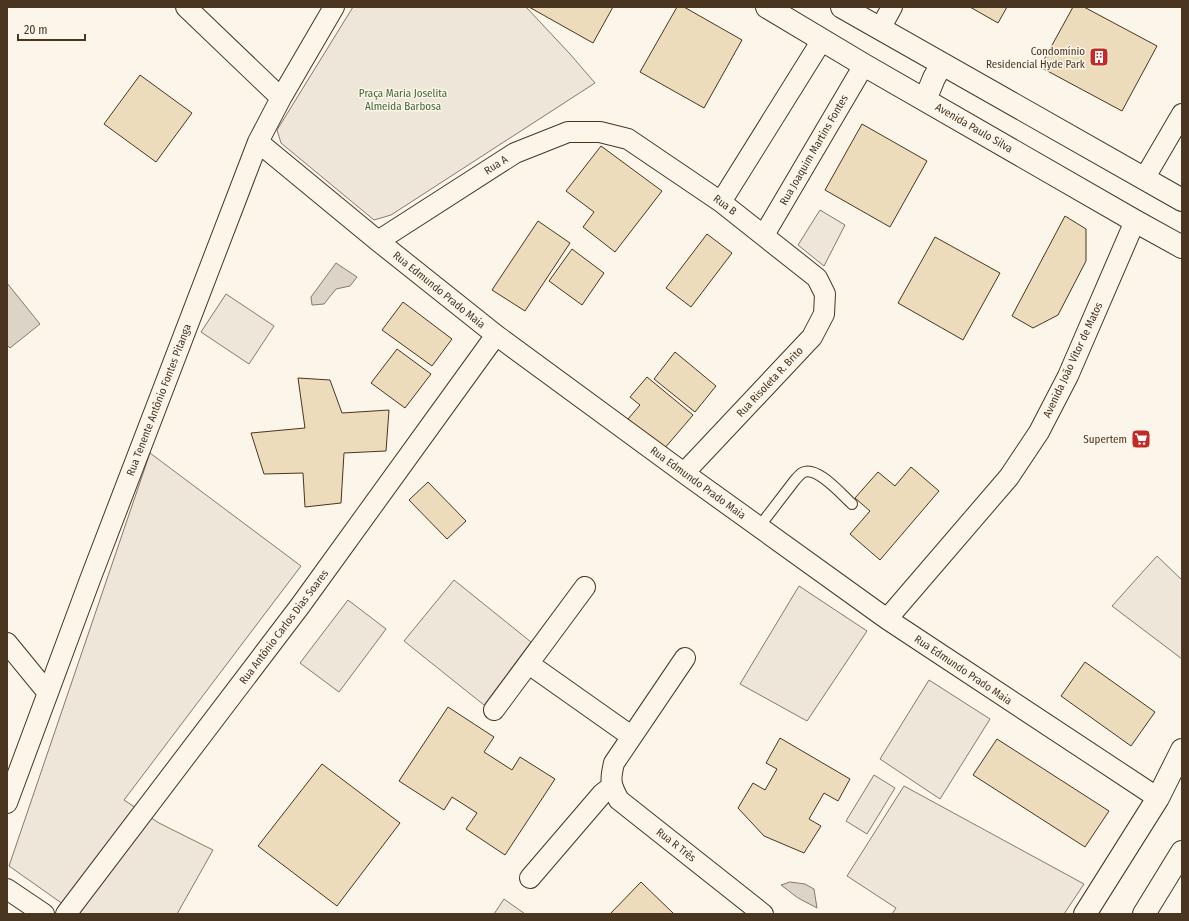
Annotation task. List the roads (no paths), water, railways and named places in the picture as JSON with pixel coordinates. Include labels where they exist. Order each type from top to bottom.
[{"type":"street","points":[[186,7],[281,98]]},
{"type":"street","name":"Rua Tenente Antônio Fontes Pitanga","points":[[7,803],[94,569],[258,142],[281,98],[334,7]]},
{"type":"street","name":"Avenida Paulo Silva","points":[[767,7],[864,65],[1182,247]]},
{"type":"street","points":[[842,7],[1182,200]]},
{"type":"street","points":[[880,29],[892,7]]},
{"type":"street","points":[[721,202],[822,40]]},
{"type":"street","points":[[925,100],[934,78],[942,64]]},
{"type":"street","name":"Rua Joaquim Martins Fontes","points":[[764,235],[864,65]]},
{"type":"street","points":[[1144,179],[1182,114]]},
{"type":"street","name":"Rua A","points":[[378,241],[515,153],[568,132],[600,132],[628,139]]},
{"type":"street","name":"Rua B","points":[[628,139],[721,202],[817,278]]},
{"type":"street","name":"Rua Edmundo Prado Maia","points":[[258,142],[378,241],[496,335],[759,528],[887,619],[1158,798]]},
{"type":"street","name":"Avenida João Vitor de Matos","points":[[887,619],[1009,477],[1039,432],[1068,376],[1135,221]]},
{"type":"street","name":"Rua Risoleta R. Brito","points":[[684,473],[812,337],[824,314],[825,294],[817,278]]},
{"type":"street","name":"Rua Antônio Carlos Dias Soares","points":[[66,914],[300,606],[496,335]]},
{"type":"street","points":[[494,710],[585,587]]},
{"type":"street","points":[[7,643],[48,693]]},
{"type":"street","points":[[530,878],[602,794],[611,787],[611,775],[614,763],[684,658]]},
{"type":"street","points":[[529,664],[632,736]]},
{"type":"street","points":[[1085,914],[1158,798],[1182,750]]},
{"type":"street","name":"Rua R Três","points":[[611,787],[619,800],[763,914]]},
{"type":"street","points":[[1144,914],[1182,852]]},
{"type":"street","points":[[7,889],[44,914]]},
{"type":"lane","points":[[759,528],[795,480],[802,473],[807,472],[816,474],[824,478],[852,504]]},
{"type":"place","name":"Condomínio Residencial Hyde Park","points":[[1099,57]]},
{"type":"place","name":"Supertem","points":[[1141,439]]},
{"type":"park label","name":"Praça Maria Joselita Almeida Barbosa","points":[[403,99]]}]
